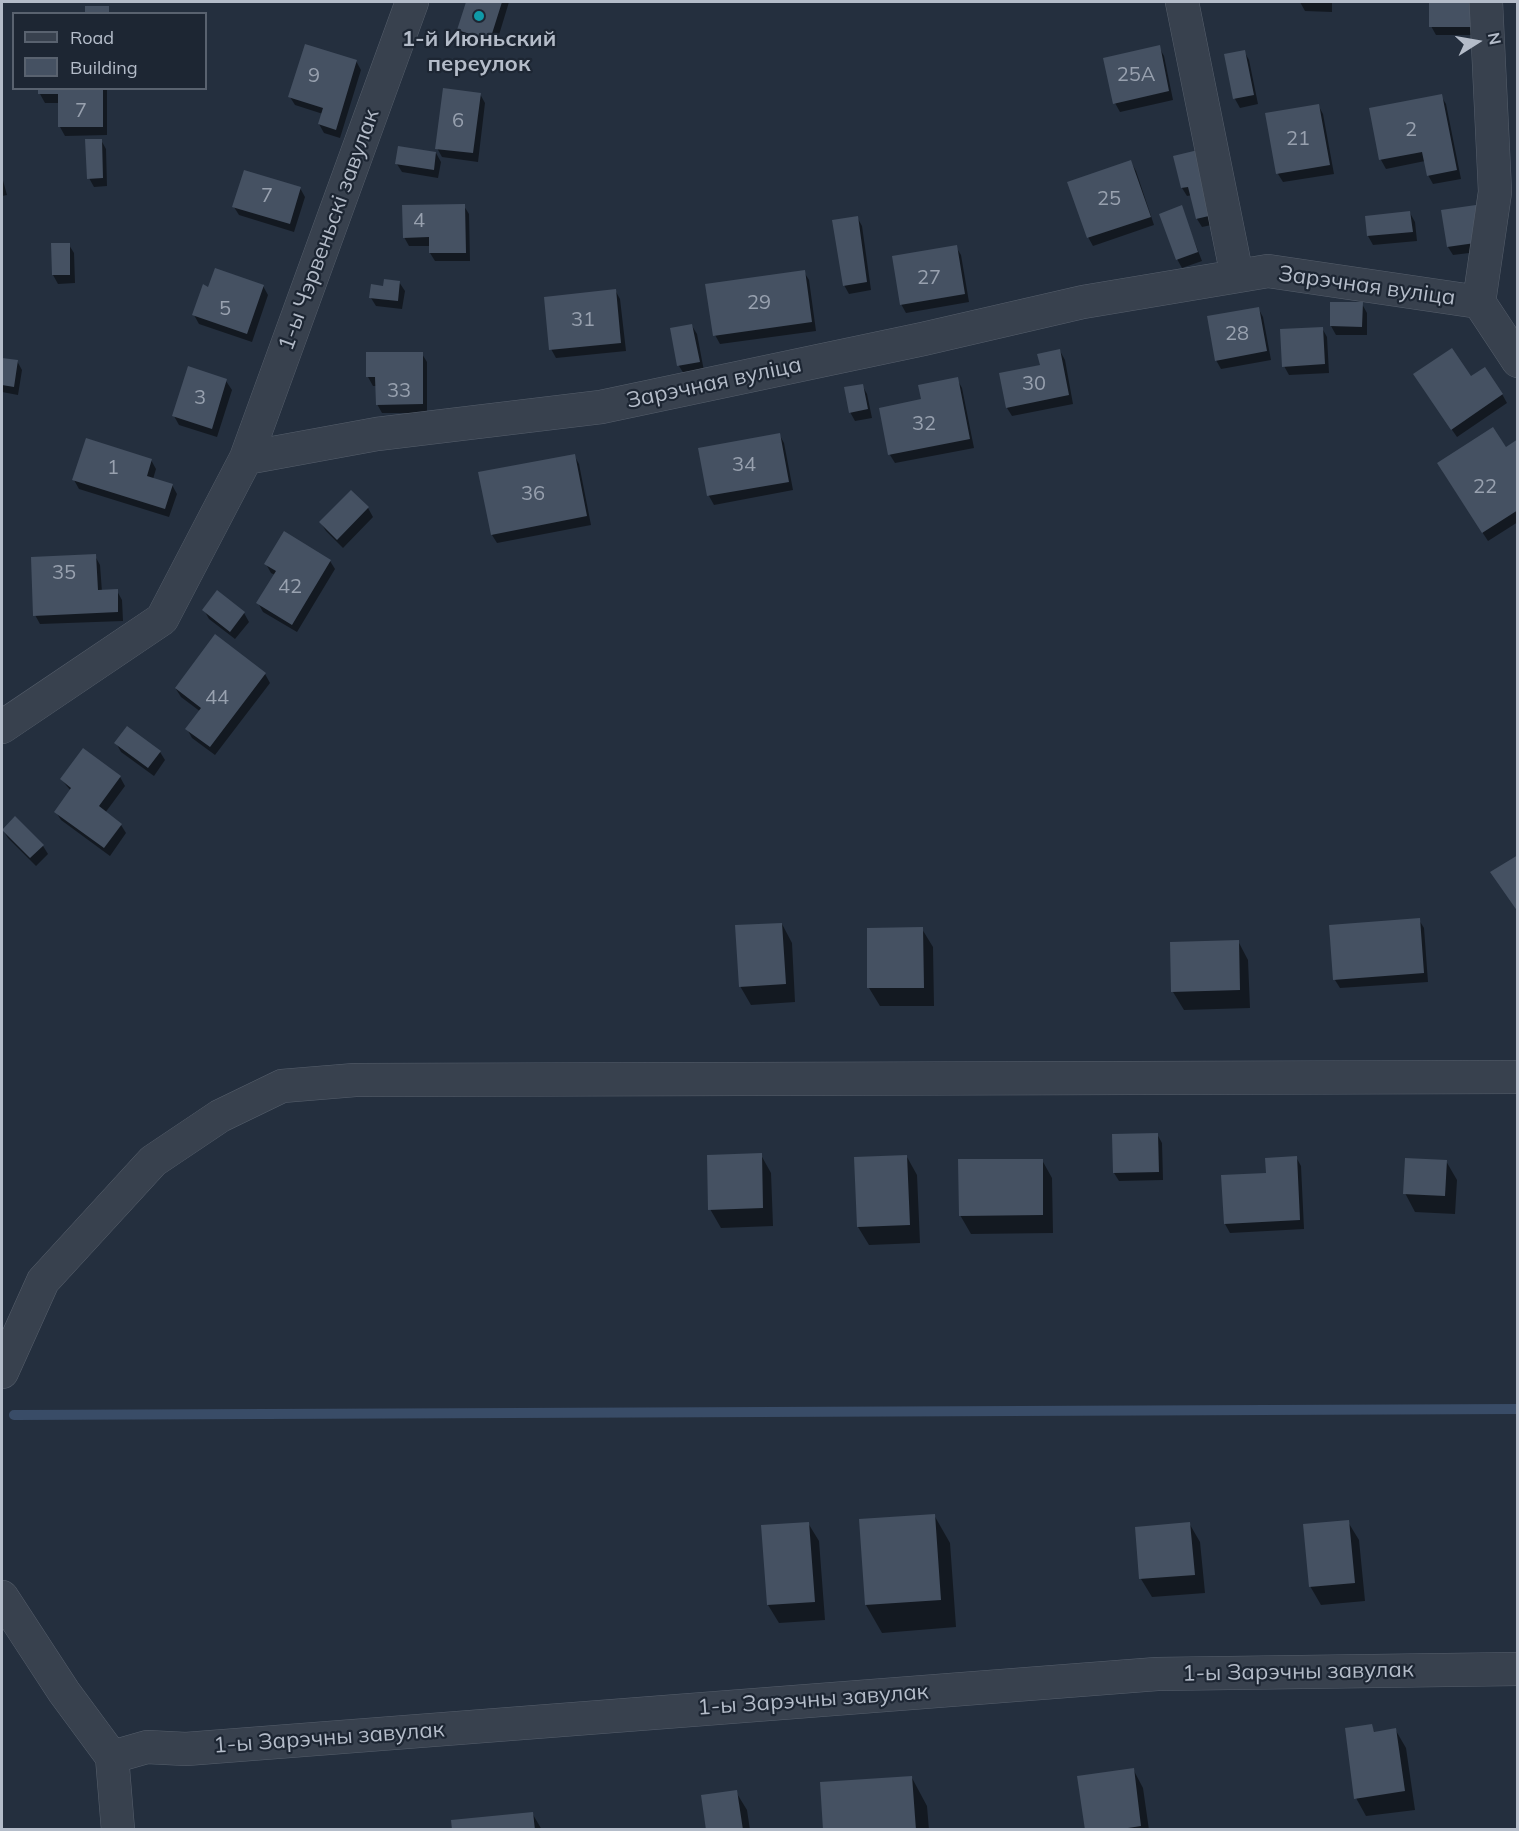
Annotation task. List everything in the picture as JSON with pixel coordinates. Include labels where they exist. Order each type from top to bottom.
[{"type":"street","name":"1-ы Чэрвеньскі завулак","points":[[246,458],[412,2]]},
{"type":"street","points":[[1182,2],[1237,276]]},
{"type":"street","points":[[1479,302],[1495,192],[1486,2]]},
{"type":"street","name":"Зарэчная вуліца","points":[[246,458],[377,434],[601,407],[1083,302],[1268,271],[1479,302],[1518,361]]},
{"type":"street","points":[[2,727],[162,619],[246,458]]},
{"type":"street","points":[[2,1372],[43,1281],[153,1161],[220,1116],[282,1086],[355,1080],[1518,1077]]},
{"type":"street","points":[[2,1597],[64,1692],[112,1757],[118,1830]]},
{"type":"street","name":"1-ы Зарэчны завулак","points":[[112,1757],[147,1747],[186,1749],[1157,1674],[1518,1669]]},
{"type":"building","name":"1-й Июньский переулок","points":[[466,2],[502,2],[490,40],[457,30]]},
{"type":"building","points":[[1429,2],[1476,2],[1476,27],[1429,27]]},
{"type":"building","points":[[85,6],[109,6],[109,12],[85,12]]},
{"type":"building","points":[[305,44],[357,60],[336,130],[318,124],[323,108],[288,97]]},
{"type":"building","points":[[1160,45],[1169,91],[1113,104],[1103,58]]},
{"type":"building","points":[[1245,50],[1254,95],[1233,99],[1224,54]]},
{"type":"building","points":[[443,88],[481,93],[473,153],[435,149]]},
{"type":"building","points":[[38,90],[103,90],[103,127],[58,127],[58,94],[38,94]]},
{"type":"building","points":[[1442,94],[1457,170],[1427,176],[1422,152],[1379,160],[1369,108]]},
{"type":"building","points":[[1319,104],[1330,165],[1276,174],[1265,113]]},
{"type":"building","points":[[85,139],[102,139],[103,178],[87,179]]},
{"type":"building","points":[[398,146],[436,152],[434,170],[395,164]]},
{"type":"building","points":[[1198,150],[1213,215],[1196,219],[1188,187],[1181,188],[1173,156]]},
{"type":"building","points":[[1131,160],[1151,217],[1087,238],[1067,182]]},
{"type":"building","points":[[244,170],[301,187],[290,224],[232,207]]},
{"type":"building","points":[[465,204],[466,253],[429,253],[429,237],[403,238],[402,205]]},
{"type":"building","points":[[1483,204],[1489,241],[1447,247],[1441,210]]},
{"type":"building","points":[[1182,205],[1198,252],[1176,260],[1159,214]]},
{"type":"building","points":[[1410,211],[1413,232],[1367,236],[1365,216]]},
{"type":"building","points":[[858,216],[867,282],[843,286],[832,220]]},
{"type":"building","points":[[51,243],[70,243],[70,275],[52,275]]},
{"type":"building","points":[[957,245],[965,294],[900,305],[892,256]]},
{"type":"building","points":[[215,268],[264,285],[247,334],[192,315],[203,284],[208,287]]},
{"type":"building","points":[[805,270],[812,322],[713,336],[705,284]]},
{"type":"building","points":[[384,279],[400,281],[398,301],[369,298],[371,284],[383,286]]},
{"type":"building","points":[[616,289],[621,343],[549,350],[544,297]]},
{"type":"building","points":[[1330,302],[1363,302],[1362,327],[1330,326]]},
{"type":"building","points":[[1259,307],[1267,351],[1215,361],[1207,316]]},
{"type":"building","points":[[692,324],[700,362],[677,366],[670,328]]},
{"type":"building","points":[[1323,327],[1325,364],[1282,367],[1280,329]]},
{"type":"building","points":[[1452,348],[1471,376],[1485,367],[1503,394],[1451,430],[1413,374]]},
{"type":"building","points":[[1060,349],[1069,395],[1006,408],[999,373],[1040,365],[1037,354]]},
{"type":"building","points":[[366,352],[423,352],[423,404],[376,405],[375,377],[366,377]]},
{"type":"building","points":[[2,358],[18,360],[14,387],[2,385]]},
{"type":"building","points":[[188,366],[227,379],[212,429],[172,416]]},
{"type":"building","points":[[958,377],[970,439],[888,455],[879,408],[921,399],[918,385]]},
{"type":"building","points":[[863,384],[868,409],[849,413],[844,387]]},
{"type":"building","points":[[1493,427],[1506,447],[1518,439],[1518,510],[1482,533],[1437,463]]},
{"type":"building","points":[[780,433],[789,482],[707,496],[698,448]]},
{"type":"building","points":[[86,438],[152,459],[147,476],[173,484],[165,509],[72,480]]},
{"type":"building","points":[[575,454],[587,516],[491,535],[478,472]]},
{"type":"building","points":[[351,490],[369,507],[337,540],[319,522]]},
{"type":"building","points":[[284,531],[331,560],[292,625],[256,603],[276,571],[264,564]]},
{"type":"building","points":[[96,554],[98,590],[118,589],[118,612],[33,616],[31,557]]},
{"type":"building","points":[[217,590],[245,612],[230,632],[202,610]]},
{"type":"building","points":[[215,634],[266,673],[210,747],[185,729],[201,708],[175,688]]},
{"type":"building","points":[[127,726],[161,751],[148,768],[114,743]]},
{"type":"building","points":[[83,748],[121,776],[99,806],[122,824],[104,848],[54,812],[71,788],[60,779]]},
{"type":"building","points":[[15,816],[44,845],[30,858],[2,830]]},
{"type":"building","points":[[1518,855],[1518,912],[1490,872]]},
{"type":"building","points":[[1420,918],[1424,973],[1333,980],[1329,925]]},
{"type":"building","points":[[782,923],[786,984],[739,987],[735,925]]},
{"type":"building","points":[[923,927],[924,988],[867,988],[867,928]]},
{"type":"building","points":[[1239,940],[1240,990],[1171,992],[1170,942]]},
{"type":"building","points":[[1158,1133],[1159,1172],[1113,1173],[1112,1134]]},
{"type":"building","points":[[762,1153],[763,1208],[708,1210],[707,1155]]},
{"type":"building","points":[[907,1155],[910,1225],[857,1227],[854,1157]]},
{"type":"building","points":[[1297,1156],[1300,1220],[1224,1224],[1221,1175],[1266,1173],[1265,1158]]},
{"type":"building","points":[[1405,1158],[1447,1160],[1445,1196],[1403,1194]]},
{"type":"building","points":[[958,1159],[1043,1159],[1043,1215],[959,1216]]},
{"type":"building","points":[[935,1514],[941,1600],[865,1605],[859,1519]]},
{"type":"building","points":[[1349,1520],[1355,1583],[1309,1587],[1303,1524]]},
{"type":"building","points":[[809,1522],[815,1602],[767,1605],[761,1525]]},
{"type":"building","points":[[1190,1522],[1195,1575],[1139,1579],[1135,1527]]},
{"type":"building","points":[[1372,1724],[1374,1732],[1396,1728],[1405,1791],[1354,1799],[1345,1728]]},
{"type":"building","points":[[1134,1768],[1141,1826],[1115,1830],[1085,1830],[1077,1776]]},
{"type":"building","points":[[912,1776],[916,1830],[823,1830],[820,1782]]},
{"type":"building","points":[[737,1790],[743,1830],[706,1830],[701,1795]]},
{"type":"building","points":[[533,1812],[535,1830],[452,1830],[451,1820]]},
{"type":"waterway","points":[[14,1415],[1518,1409]]},
{"type":"place","name":"1-й Июньский переулок","points":[[479,16]]}]
